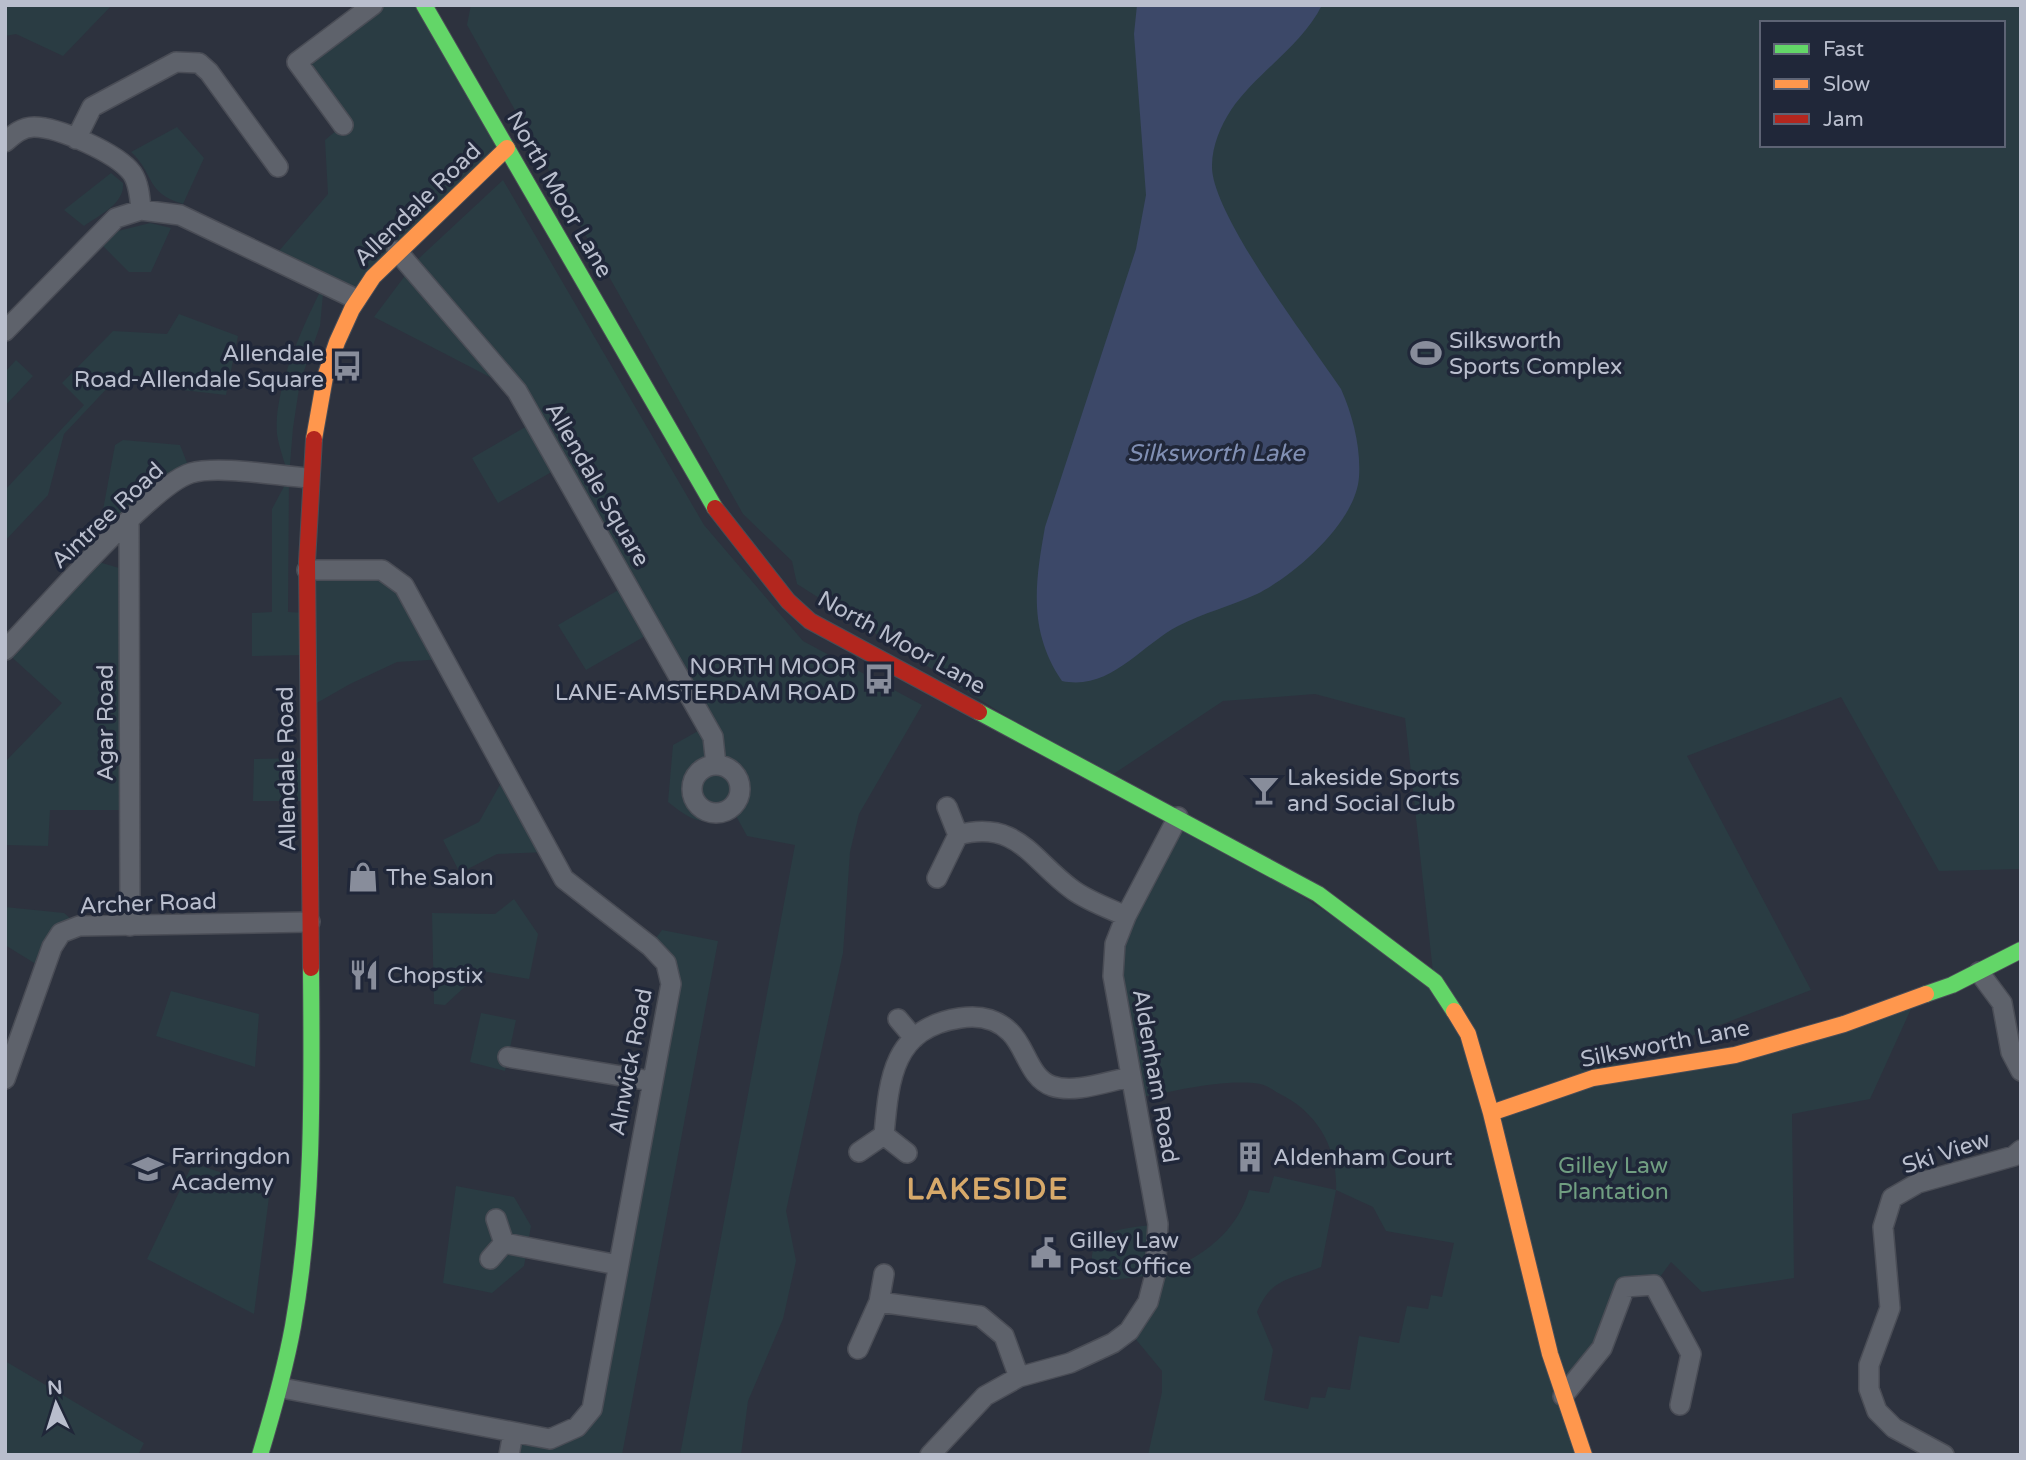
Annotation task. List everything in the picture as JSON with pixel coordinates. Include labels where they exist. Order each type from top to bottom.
[{"type":"street","points":[[343,125],[297,62],[373,5]]},
{"type":"street","name":"North Moor Lane","points":[[432,8],[507,148],[721,518],[788,601],[810,621],[1318,894],[1435,982],[1468,1034],[1491,1113]]},
{"type":"street","points":[[76,139],[92,107],[176,62],[199,63],[209,72],[278,167]]},
{"type":"street","points":[[5,142],[16,131],[33,127],[76,139],[118,160],[133,174],[141,210]]},
{"type":"street","name":"Allendale Road","points":[[260,1455],[282,1388],[293,1339],[306,1250],[313,1131],[307,570],[309,478],[321,387],[356,299],[397,251],[507,148]]},
{"type":"street","points":[[5,331],[116,218],[141,210],[180,215],[356,299]]},
{"type":"street","name":"Allendale Square","points":[[397,251],[517,391],[713,737],[716,765]]},
{"type":"street","name":"Aintree Road","points":[[5,650],[129,521],[163,489],[191,472],[209,470],[309,478]]},
{"type":"street","name":"Agar Road","points":[[129,521],[130,926]]},
{"type":"street","name":"Alnwick Road","points":[[282,1388],[550,1439],[577,1427],[592,1409],[671,984],[666,963],[650,946],[564,879],[404,586],[382,570],[307,570]]},
{"type":"street","points":[[937,878],[958,835],[947,807]]},
{"type":"street","name":"Aldenham Road","points":[[1019,1377],[1070,1363],[1113,1343],[1129,1331],[1148,1302],[1157,1251],[1158,1224],[1113,976],[1115,943],[1126,916],[1178,817]]},
{"type":"street","points":[[958,835],[976,830],[1011,837],[1024,845],[1074,891],[1126,916]]},
{"type":"street","name":"Archer Road","points":[[5,1079],[52,947],[61,933],[79,926],[310,922]]},
{"type":"street","name":"Silksworth Lane","points":[[1491,1113],[1593,1077],[1735,1055],[1832,1028],[1952,985],[2021,950]]},
{"type":"street","points":[[1979,972],[2002,1003],[2011,1052],[2021,1071]]},
{"type":"street","points":[[884,1135],[890,1074],[905,1046],[935,1024],[953,1019],[987,1017],[1011,1032],[1035,1073],[1051,1086],[1067,1088],[1131,1076]]},
{"type":"street","points":[[898,1019],[914,1038]]},
{"type":"street","points":[[508,1057],[651,1082]]},
{"type":"street","points":[[1491,1113],[1550,1354],[1584,1455]]},
{"type":"street","points":[[859,1152],[884,1135]]},
{"type":"street","points":[[884,1135],[907,1153]]},
{"type":"street","name":"Ski View","points":[[1944,1455],[1894,1428],[1877,1411],[1869,1389],[1869,1365],[1890,1308],[1883,1227],[1892,1198],[1918,1183],[2014,1156],[2021,1150]]},
{"type":"street","points":[[496,1219],[504,1243]]},
{"type":"street","points":[[504,1243],[618,1265]]},
{"type":"street","points":[[490,1259],[504,1243]]},
{"type":"street","points":[[858,1349],[879,1302],[884,1274]]},
{"type":"street","points":[[1563,1395],[1602,1348],[1625,1287],[1654,1285],[1691,1354],[1680,1405]]},
{"type":"street","points":[[879,1302],[980,1316],[1004,1336],[1019,1377],[985,1396],[930,1455]]},
{"type":"street","points":[[509,1455],[513,1433]]},
{"type":"green space","points":[[5,5],[112,5],[63,56],[16,34],[5,36]]},
{"type":"green space","points":[[373,5],[424,5],[507,148],[356,299],[272,259],[328,194],[325,140],[343,125],[297,62]]},
{"type":"green space","name":"Silksworth Sports Complex","points":[[471,5],[2021,5],[2021,869],[1939,871],[1841,697],[1687,756],[1811,990],[1523,1101],[1916,998],[1870,1099],[1792,1114],[1794,1278],[1702,1292],[1671,1262],[1654,1285],[1625,1287],[1602,1348],[1563,1395],[1584,1455],[1148,1455],[1162,1392],[1162,1371],[1129,1331],[1154,1275],[1112,1280],[1092,1262],[1093,1250],[1105,1236],[1114,1231],[1158,1224],[1156,1275],[1172,1269],[1200,1253],[1225,1233],[1243,1206],[1249,1190],[1269,1193],[1274,1176],[1336,1190],[1336,1175],[1329,1146],[1315,1121],[1293,1102],[1265,1086],[1246,1083],[1215,1084],[1136,1098],[1115,943],[1178,817],[1434,981],[1405,718],[1315,694],[1223,701],[1106,779],[797,584],[792,561],[743,514],[467,25]],"holes":[[[1336,1190],[1373,1207],[1386,1231],[1454,1243],[1442,1297],[1431,1295],[1428,1309],[1407,1306],[1399,1343],[1359,1336],[1350,1390],[1328,1387],[1325,1398],[1311,1397],[1308,1409],[1264,1400],[1273,1350],[1257,1312],[1262,1301],[1275,1286],[1321,1267]]]},
{"type":"green space","points":[[177,127],[204,158],[183,204],[171,200],[156,189],[139,160],[131,152]]},
{"type":"green space","points":[[111,173],[123,183],[123,190],[110,208],[84,226],[64,210]]},
{"type":"green space","points":[[503,180],[704,525],[803,641],[922,705],[859,814],[850,852],[843,953],[786,1211],[796,1261],[783,1319],[748,1401],[741,1455],[680,1455],[795,845],[747,836],[735,814],[715,821],[699,820],[684,814],[668,802],[673,745],[707,726],[654,631],[586,670],[558,625],[627,585],[560,467],[498,503],[472,458],[534,422],[517,391],[374,317],[416,261]]},
{"type":"green space","points":[[150,223],[171,228],[151,272],[129,272],[102,245],[118,231]]},
{"type":"green space","points":[[324,284],[320,326],[300,382],[289,477],[277,434],[280,397],[299,337]]},
{"type":"green space","points":[[179,314],[238,336],[226,395],[113,382],[64,434],[48,495],[5,541],[5,490],[84,405],[62,383],[113,331],[167,334]]},
{"type":"green space","points":[[16,360],[33,376],[5,406],[5,372]]},
{"type":"green space","points":[[123,440],[180,445],[191,473],[122,528],[103,510],[115,445]]},
{"type":"green space","points":[[289,477],[288,612],[307,613],[307,570],[382,570],[444,659],[397,662],[308,708],[307,655],[252,656],[252,613],[272,612],[272,509]]},
{"type":"green space","points":[[92,560],[129,571],[129,810],[50,810],[48,846],[5,845],[5,762],[62,703],[5,651]]},
{"type":"green space","points":[[308,758],[309,801],[253,801],[254,759]]},
{"type":"green space","points":[[506,774],[549,852],[497,854],[460,873],[443,840],[479,822]]},
{"type":"green space","points":[[514,899],[538,934],[529,979],[482,971],[445,1005],[434,1004],[432,913],[495,914]]},
{"type":"green space","points":[[5,907],[64,913],[79,926],[44,969],[5,945]]},
{"type":"green space","points":[[662,930],[718,941],[622,1455],[509,1455],[513,1433],[550,1439],[592,1409],[671,984],[650,946]]},
{"type":"green space","points":[[171,991],[259,1014],[255,1067],[156,1036]]},
{"type":"green space","points":[[481,1013],[516,1020],[505,1071],[470,1062]]},
{"type":"green space","points":[[193,1163],[270,1189],[254,1314],[147,1259]]},
{"type":"green space","points":[[456,1186],[514,1197],[531,1226],[524,1266],[492,1293],[443,1283]]},
{"type":"green space","points":[[5,1361],[144,1443],[138,1455],[5,1455]]},
{"type":"water","name":"Silksworth Lake","points":[[1137,5],[1322,5],[1303,33],[1253,83],[1231,110],[1218,136],[1212,165],[1216,187],[1244,245],[1341,389],[1355,432],[1359,477],[1347,512],[1335,529],[1289,574],[1257,594],[1178,626],[1110,673],[1079,682],[1062,681],[1051,662],[1039,625],[1039,568],[1045,527],[1136,249],[1146,195],[1134,34]]},
{"type":"traffic: fast","points":[[424,5],[715,508]]},
{"type":"traffic: fast","points":[[979,712],[1318,894],[1435,982],[1454,1011]]},
{"type":"traffic: fast","points":[[1926,994],[1952,985],[2021,950]]},
{"type":"traffic: fast","points":[[260,1455],[290,1342],[305,1237],[312,1058],[311,968]]},
{"type":"traffic: slow","points":[[314,439],[325,377],[337,342],[352,309],[373,277],[507,148]]},
{"type":"traffic: slow","points":[[1491,1113],[1593,1078],[1735,1055],[1844,1024],[1926,994]]},
{"type":"traffic: slow","points":[[1454,1011],[1468,1034],[1491,1113],[1550,1354],[1584,1455]]},
{"type":"traffic: jam","points":[[311,968],[307,562],[314,439]]},
{"type":"traffic: jam","points":[[715,508],[788,601],[810,621],[979,712]]},
{"type":"place","name":"Silksworth Sports Complex","points":[[1426,353]]},
{"type":"place","name":"Allendale Road-Allendale Square","points":[[347,366]]},
{"type":"place","name":"NORTH MOOR LANE-AMSTERDAM ROAD","points":[[879,679]]},
{"type":"place","name":"Lakeside Sports and Social Club","points":[[1264,790]]},
{"type":"place","name":"The Salon","points":[[363,877]]},
{"type":"place","name":"Chopstix","points":[[364,975]]},
{"type":"place","name":"Aldenham Court","points":[[1250,1157]]},
{"type":"place","name":"Farringdon Academy","points":[[148,1169]]},
{"type":"place","name":"Gilley Law Post Office","points":[[1046,1253]]},
{"type":"district","name":"LAKESIDE","points":[[988,1189]]},
{"type":"park label","name":"Gilley Law Plantation","points":[[1613,1178]]}]
